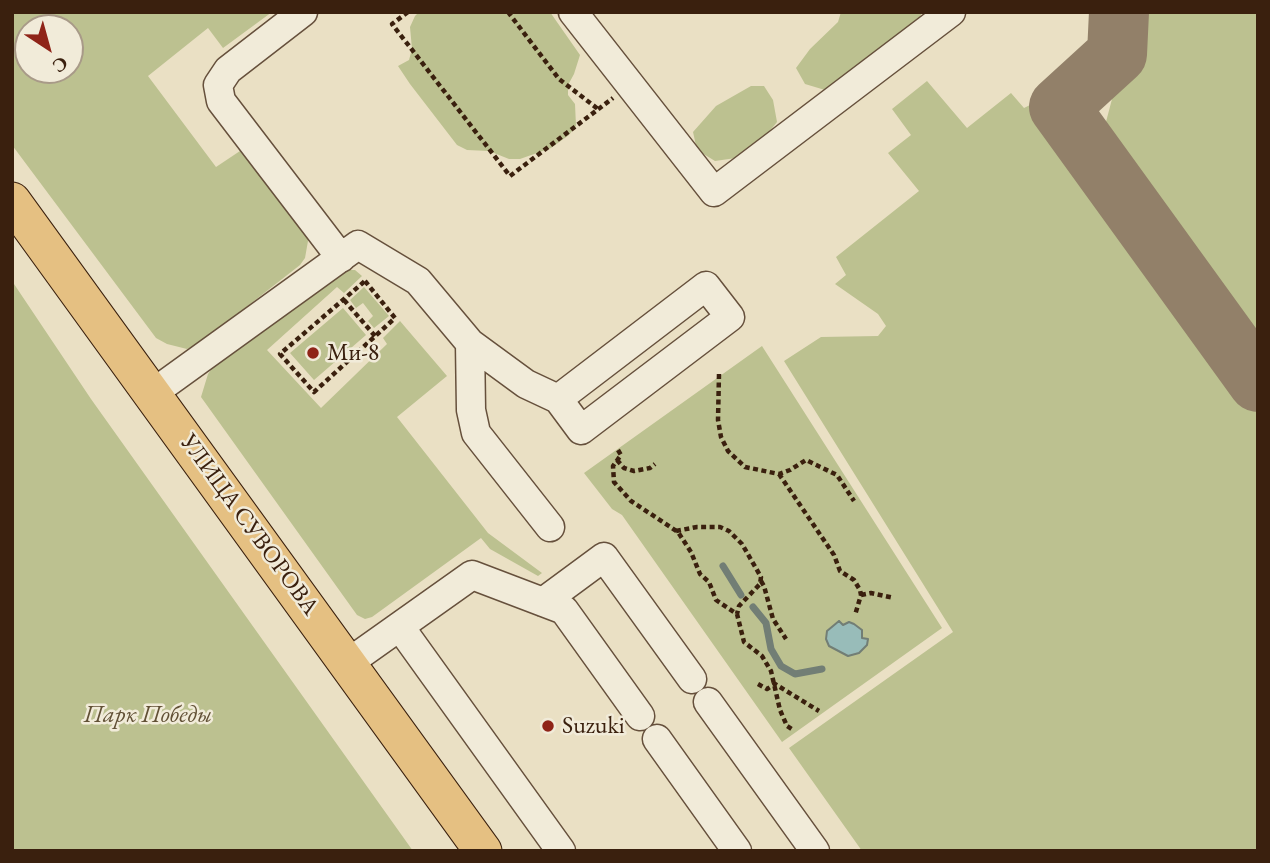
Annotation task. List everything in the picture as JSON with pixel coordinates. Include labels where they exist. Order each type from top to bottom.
[{"type":"main road","name":"УЛИЦА СУВОРОВА","points":[[12,201],[483,851]]},
{"type":"lane","points":[[303,12],[228,70],[218,85],[221,101],[341,258]]},
{"type":"lane","points":[[574,12],[714,192],[951,12]]},
{"type":"lane","points":[[153,393],[358,245],[418,281],[470,343],[526,384],[558,399],[581,430],[730,317],[706,286],[558,399]]},
{"type":"lane","points":[[470,343],[471,410],[476,433],[550,527]]},
{"type":"lane","points":[[543,602],[604,557],[815,851]]},
{"type":"lane","points":[[348,663],[472,575],[564,610],[640,716]]},
{"type":"lane","points":[[400,626],[561,851]]},
{"type":"lane","points":[[656,739],[737,851]]},
{"type":"path","points":[[408,12],[392,24],[510,176],[630,84]]},
{"type":"path","points":[[508,12],[559,79],[598,109]]},
{"type":"path","points":[[365,281],[395,318],[314,392],[281,354],[344,300],[365,281]]},
{"type":"path","points":[[344,300],[375,336]]},
{"type":"path","points":[[719,374],[720,438],[745,467],[779,474],[806,460],[837,475],[855,501]]},
{"type":"path","points":[[618,450],[621,455],[612,473],[617,487],[638,507],[677,531],[691,552],[700,573],[709,582],[716,600],[737,614]]},
{"type":"path","points":[[617,460],[624,468],[634,471],[641,471],[655,464]]},
{"type":"path","points":[[779,474],[834,555],[840,571],[854,580],[861,595],[855,615]]},
{"type":"path","points":[[677,531],[697,527],[720,527],[729,531],[758,569],[774,620],[786,639]]},
{"type":"path","points":[[760,581],[739,606],[737,614],[744,642],[762,656],[771,671],[780,710],[787,726],[793,730]]},
{"type":"path","points":[[861,595],[871,593],[894,598]]},
{"type":"path","points":[[758,684],[767,689],[775,684]]},
{"type":"path","points":[[775,684],[819,711]]},
{"type":"green space","points":[[12,12],[272,12],[223,48],[208,28],[148,76],[216,167],[246,147],[307,226],[305,258],[300,265],[199,344],[187,349],[156,338],[12,145]]},
{"type":"green space","points":[[419,12],[550,12],[580,55],[568,85],[568,95],[575,104],[576,126],[569,135],[551,148],[520,159],[509,159],[489,151],[467,150],[457,145],[398,66],[409,60],[412,49],[410,27]]},
{"type":"green space","points":[[841,12],[922,12],[915,29],[825,90],[805,84],[796,68],[810,49],[838,22]]},
{"type":"green space","points":[[1135,12],[1258,12],[1258,354],[1102,137]]},
{"type":"green space","points":[[927,81],[967,128],[1011,93],[1024,108],[1030,105],[1033,109],[1039,107],[1045,112],[1060,131],[1059,138],[1081,161],[1258,402],[1258,851],[862,851],[789,748],[953,632],[784,361],[821,337],[878,336],[886,326],[878,314],[835,284],[846,275],[836,257],[919,191],[888,153],[911,135],[892,109]]},
{"type":"green space","points":[[751,86],[764,86],[773,100],[777,122],[760,143],[736,158],[715,161],[697,150],[693,132],[716,106]]},
{"type":"green space","points":[[345,270],[355,270],[362,276],[344,293],[337,287],[267,350],[321,408],[387,344],[383,338],[400,321],[447,376],[397,417],[488,533],[542,573],[538,576],[490,549],[481,538],[372,617],[365,619],[357,615],[201,397],[208,374],[215,364]]},
{"type":"green space","name":"Парк Победы","points":[[12,281],[91,399],[413,851],[12,851]]},
{"type":"green space","points":[[364,287],[389,316],[374,328],[368,321],[373,316],[363,303],[356,308],[350,300]]},
{"type":"green space","points":[[343,308],[366,335],[314,380],[290,353]]},
{"type":"green space","points":[[762,346],[942,628],[782,742],[622,515],[612,509],[584,473]]},
{"type":"water","points":[[839,621],[843,625],[849,622],[854,624],[862,630],[862,638],[868,639],[867,645],[859,653],[848,656],[829,646],[827,631]]},
{"type":"waterway","points":[[723,566],[741,595]]},
{"type":"waterway","points":[[753,607],[766,623],[771,649],[781,666],[795,674],[822,669]]},
{"type":"taxiway","points":[[1119,12],[1117,54],[1059,107],[1258,382]]},
{"type":"place","name":"Ми-8","points":[[313,353]]},
{"type":"place","name":"Suzuki","points":[[548,726]]}]
